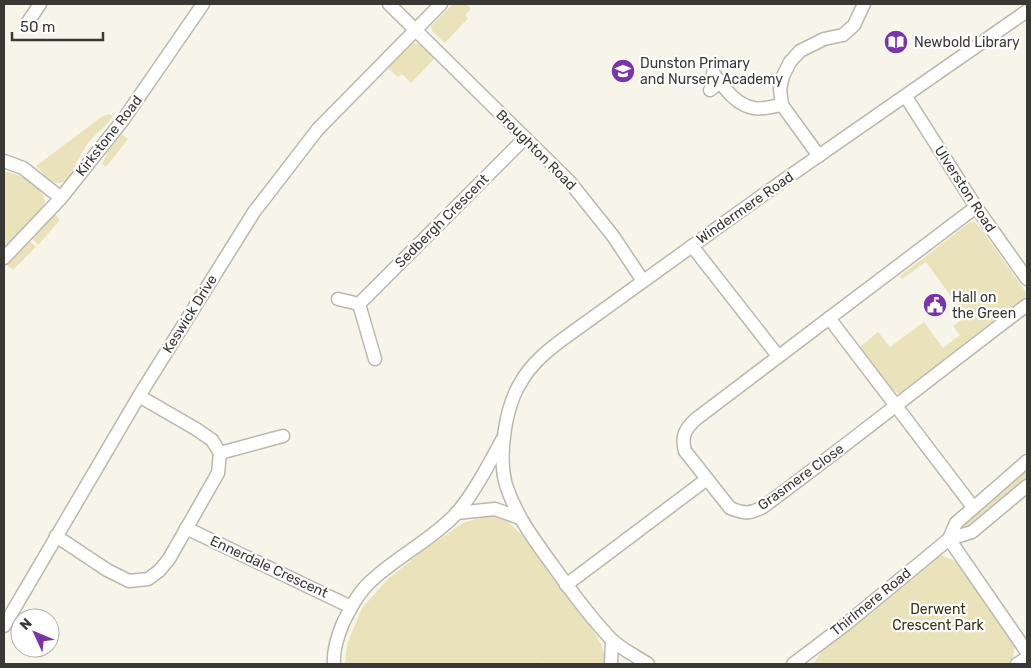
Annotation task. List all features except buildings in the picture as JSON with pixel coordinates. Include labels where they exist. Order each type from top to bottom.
[{"type":"street","points":[[28,22],[40,4]]},
{"type":"street","name":"Kirkstone Road","points":[[4,258],[60,198],[123,120],[203,4]]},
{"type":"street","points":[[389,4],[415,30]]},
{"type":"street","name":"Keswick Drive","points":[[4,626],[138,396],[254,212],[318,130],[441,4]]},
{"type":"street","points":[[819,156],[782,105],[780,89],[783,76],[790,62],[800,51],[824,39],[843,35],[854,25],[864,4]]},
{"type":"street","name":"Windermere Road","points":[[566,585],[526,529],[506,484],[503,438],[509,411],[520,382],[541,357],[692,246],[1027,11]]},
{"type":"street","name":"Broughton Road","points":[[415,30],[569,181],[612,236],[643,282]]},
{"type":"street","points":[[710,90],[717,77],[734,98],[744,105],[755,109],[782,105]]},
{"type":"street","name":"Ulverston Road","points":[[906,97],[976,207],[1027,279]]},
{"type":"street","name":"Sedbergh Crescent","points":[[359,304],[525,138]]},
{"type":"street","points":[[4,161],[23,168],[60,198]]},
{"type":"street","name":"Grasmere Close","points":[[976,207],[778,356],[687,428],[682,440],[685,451],[730,508],[740,512],[751,513],[763,507],[835,454],[896,405],[1027,306]]},
{"type":"street","points":[[692,246],[778,356]]},
{"type":"street","points":[[338,299],[359,304],[375,359]]},
{"type":"street","points":[[829,318],[973,507]]},
{"type":"street","points":[[56,536],[107,570],[129,581],[148,579],[159,571],[169,559],[218,473],[220,453],[212,440],[138,396]]},
{"type":"street","points":[[220,453],[282,436]]},
{"type":"street","name":"Windermere Road","points":[[334,664],[339,632],[351,607],[369,583],[443,526],[456,513],[485,472],[503,438]]},
{"type":"street","name":"Thirlmere Road","points":[[949,539],[956,523],[1027,461]]},
{"type":"street","points":[[648,664],[612,640],[566,585],[707,479]]},
{"type":"street","name":"Thirlmere Road","points":[[798,663],[949,539],[972,532],[1027,486]]},
{"type":"street","points":[[456,513],[495,509],[520,518]]},
{"type":"street","name":"Ennerdale Crescent","points":[[186,528],[351,607]]},
{"type":"street","points":[[949,539],[1027,652]]},
{"type":"street","points":[[611,664],[612,640]]},
{"type":"street","points":[[1017,664],[1027,658]]},
{"type":"green space","points":[[453,4],[466,4],[471,9],[465,15],[468,18],[445,43],[432,31],[431,26]]},
{"type":"green space","points":[[414,43],[422,45],[435,58],[411,83],[402,74],[398,77],[388,68]]},
{"type":"green space","points":[[109,114],[113,116],[89,142],[67,180],[62,183],[54,182],[36,166],[103,116]]},
{"type":"green space","points":[[122,134],[128,139],[106,167],[102,164],[108,151]]},
{"type":"green space","points":[[4,171],[29,181],[40,191],[45,203],[4,250]]},
{"type":"green space","points":[[55,214],[60,220],[38,245],[32,239]]},
{"type":"green space","points":[[974,222],[979,226],[1026,295],[1024,299],[902,394],[897,392],[885,382],[860,347],[878,332],[890,347],[924,322],[943,348],[960,335],[953,326],[966,317],[926,262],[902,279],[900,276],[969,223]]},
{"type":"green space","points":[[30,241],[36,247],[13,270],[7,265]]},
{"type":"green space","points":[[1027,468],[1027,481],[969,530],[963,523]]},
{"type":"green space","points":[[488,515],[506,520],[523,536],[591,627],[601,644],[607,664],[544,664],[542,662],[539,664],[345,664],[347,644],[362,608],[388,579],[421,552],[463,523]]},
{"type":"green space","name":"Derwent Crescent Park","points":[[941,555],[958,562],[1015,647],[1011,664],[813,664],[824,649]]},
{"type":"place","name":"Newbold Library","points":[[896,42]]},
{"type":"place","name":"Dunston Primary and Nursery Academy","points":[[623,71]]},
{"type":"place","name":"Hall on the Green","points":[[935,305]]}]
